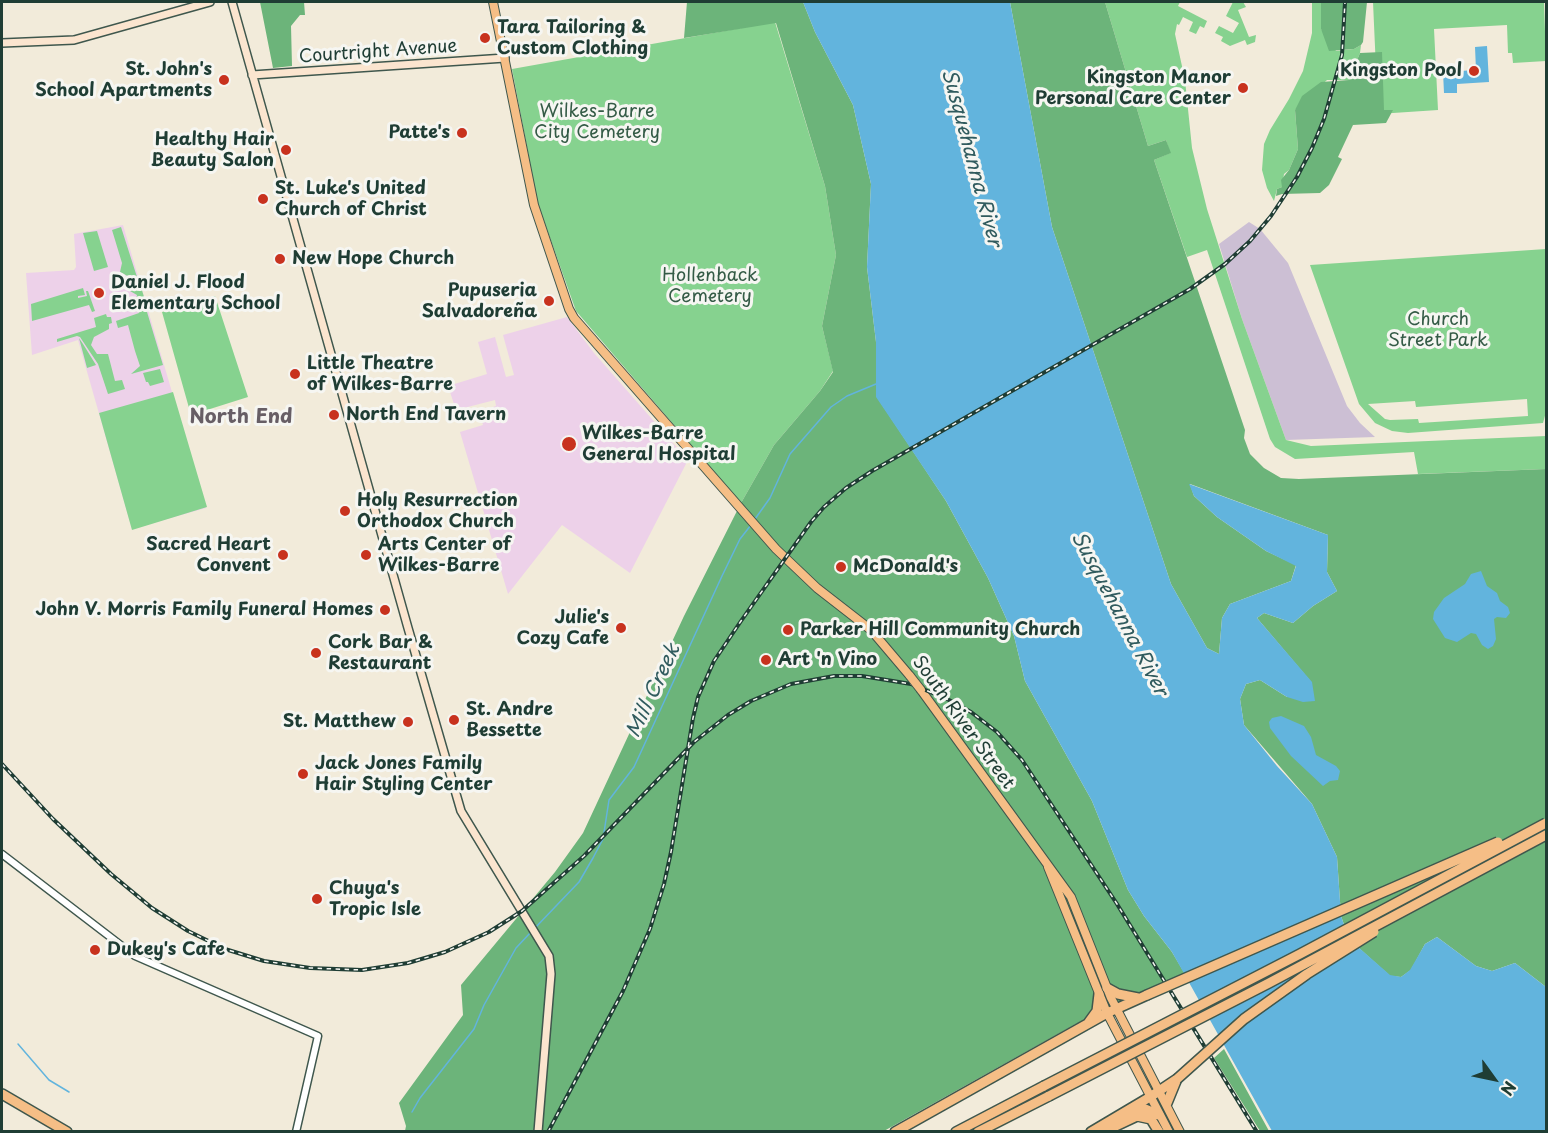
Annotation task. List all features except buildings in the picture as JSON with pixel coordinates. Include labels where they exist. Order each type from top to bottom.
[{"type":"highway","points":[[895,1131],[1107,1013],[1546,821]]},
{"type":"highway","points":[[956,1131],[1300,954],[1546,821]]},
{"type":"highway","points":[[978,1131],[1426,900],[1546,835]]},
{"type":"highway","points":[[1102,1128],[1177,1079],[1244,1019],[1282,992],[1426,900]]},
{"type":"highway","points":[[1086,1025],[1097,1011],[1103,991],[1127,997],[1143,997]]},
{"type":"highway","points":[[1167,1103],[1177,1079]]},
{"type":"highway","points":[[2,1094],[66,1131]]},
{"type":"highway","points":[[2,1102],[66,1131]]},
{"type":"highway","points":[[1102,1128],[1145,1109],[1161,1125]]},
{"type":"highway","points":[[1091,1131],[1137,1116],[1151,1119],[1161,1125]]},
{"type":"main road","points":[[2,43],[74,40],[210,2]]},
{"type":"main road","points":[[232,2],[461,812],[549,956],[551,974],[538,1131]]},
{"type":"main road","name":"South River Street","points":[[493,2],[534,206],[569,309],[588,336],[764,536],[817,588],[872,630],[932,705],[1056,874],[1071,897],[1103,991],[1107,1013],[1150,1097],[1161,1125],[1169,1131]]},
{"type":"main road","name":"Courtright Avenue","points":[[252,75],[505,58]]},
{"type":"main road","name":"South River Street","points":[[1103,991],[1116,1009],[1180,1131]]},
{"type":"main road","points":[[1161,1125],[1167,1103]]},
{"type":"street","points":[[2,854],[135,956],[318,1036],[296,1131]]},
{"type":"shaded area","points":[[1249,222],[1260,229],[1288,263],[1347,406],[1375,437],[1286,440],[1242,319],[1219,244]]},
{"type":"shaded area","points":[[123,225],[206,508],[132,529],[78,340],[32,355],[26,273],[74,270],[76,267],[74,234]]},
{"type":"shaded area","name":"Wilkes-Barre General Hospital","points":[[567,317],[594,353],[688,460],[630,573],[562,525],[508,594],[460,432],[483,425],[479,412],[496,406],[495,400],[456,410],[448,386],[487,374],[478,342],[495,337],[506,377],[514,375],[503,335]]},
{"type":"green space","points":[[260,2],[304,2],[305,15],[300,15],[291,26],[292,66],[273,68]]},
{"type":"green space","points":[[687,2],[803,2],[815,32],[853,105],[871,184],[867,267],[876,342],[877,397],[946,501],[988,578],[1014,636],[1025,681],[1092,801],[1128,890],[1185,974],[1141,992],[1074,1025],[884,1131],[405,1131],[406,1126],[399,1103],[463,1015],[461,985],[555,872],[583,833],[684,616],[741,503],[774,445],[820,391],[833,372],[822,326],[836,255],[825,186],[776,23],[684,38]]},
{"type":"green space","points":[[1010,2],[1105,2],[1148,146],[1166,140],[1171,153],[1154,160],[1245,430],[1244,438],[1250,454],[1264,468],[1281,478],[1299,479],[1546,469],[1546,987],[1515,963],[1492,971],[1476,966],[1437,937],[1425,944],[1411,970],[1401,977],[1390,976],[1349,939],[1341,916],[1337,857],[1312,804],[1244,725],[1240,699],[1246,684],[1260,680],[1287,697],[1311,682],[1257,618],[1264,613],[1293,623],[1313,606],[1337,591],[1327,572],[1328,535],[1190,484],[1194,496],[1217,517],[1266,551],[1296,565],[1291,581],[1230,604],[1222,618],[1219,654],[1207,648],[1171,584],[1052,227]]},
{"type":"green space","points":[[1105,2],[1180,2],[1178,6],[1207,21],[1204,28],[1200,26],[1196,34],[1189,31],[1193,22],[1183,17],[1179,25],[1177,24],[1175,34],[1185,80],[1192,148],[1207,209],[1242,319],[1286,440],[1311,446],[1546,436],[1546,469],[1418,474],[1414,452],[1295,459],[1275,447],[1270,439],[1207,250],[1187,257],[1154,160],[1170,153],[1166,140],[1148,146]]},
{"type":"green space","points":[[1233,2],[1243,2],[1246,7],[1238,10],[1249,37],[1256,35],[1255,42],[1247,45],[1245,40],[1230,46],[1221,41],[1223,37],[1215,33],[1219,26],[1233,33],[1239,23],[1226,16]]},
{"type":"green space","points":[[1312,2],[1321,2],[1321,29],[1336,51],[1354,49],[1361,45],[1360,53],[1349,80],[1327,80],[1295,110],[1298,149],[1289,170],[1284,174],[1282,187],[1277,189],[1274,201],[1267,188],[1262,170],[1264,144],[1303,71],[1312,33]]},
{"type":"green space","points":[[1321,2],[1367,2],[1361,45],[1354,49],[1329,51],[1321,29]]},
{"type":"green space","points":[[1373,2],[1544,2],[1546,61],[1513,63],[1512,53],[1508,53],[1507,25],[1434,29],[1438,110],[1378,114]]},
{"type":"green space","name":"Hollenback Cemetery","points":[[775,22],[825,186],[836,255],[822,326],[833,371],[820,391],[774,445],[741,503],[576,311],[538,204],[512,69]]},
{"type":"green space","points":[[1382,52],[1384,110],[1393,110],[1386,123],[1353,125],[1338,157],[1342,159],[1329,185],[1320,193],[1276,196],[1277,189],[1282,187],[1281,180],[1289,170],[1298,149],[1295,110],[1302,96],[1321,82],[1349,80],[1360,53]]},
{"type":"green space","points":[[121,227],[137,281],[120,272],[122,263],[112,230]]},
{"type":"green space","points":[[97,231],[108,267],[94,271],[83,233]]},
{"type":"green space","name":"Church Street Park","points":[[1546,249],[1546,412],[1543,423],[1408,433],[1392,431],[1375,423],[1359,404],[1310,265]],"holes":[[[1527,399],[1528,416],[1419,423],[1418,419],[1385,419],[1368,404],[1415,401],[1416,407]]]},
{"type":"green space","points":[[119,273],[140,284],[145,300],[136,302],[137,295],[130,291],[135,286],[134,282],[122,276],[117,280],[112,278]]},
{"type":"green space","points":[[83,288],[85,295],[78,296],[78,298],[87,296],[86,291],[88,291],[95,311],[92,312],[89,305],[32,321],[31,304]]},
{"type":"green space","points":[[215,296],[248,397],[191,415],[162,312]]},
{"type":"green space","points":[[144,302],[163,365],[131,374],[140,366],[128,325],[118,328],[116,321],[139,313],[137,305]]},
{"type":"green space","points":[[106,314],[107,317],[111,317],[112,323],[109,324],[109,329],[94,337],[91,345],[97,354],[108,354],[115,381],[122,380],[125,389],[108,394],[98,364],[80,337],[57,342],[57,339],[96,327],[94,318]]},
{"type":"green space","points":[[79,338],[83,344],[96,365],[87,368]]},
{"type":"green space","points":[[160,369],[164,382],[150,386],[143,373]]},
{"type":"green space","points":[[173,392],[207,507],[132,530],[99,413]]},
{"type":"green space","points":[[1224,1049],[1269,1131],[1260,1131],[1214,1058]]},
{"type":"water","name":"Susquehanna River","points":[[803,2],[1010,2],[1052,227],[1171,584],[1207,648],[1219,654],[1222,618],[1230,604],[1291,581],[1296,566],[1266,551],[1217,517],[1194,496],[1189,484],[1328,535],[1327,572],[1337,591],[1313,606],[1293,623],[1264,613],[1257,618],[1312,682],[1315,701],[1303,702],[1287,697],[1260,680],[1246,684],[1240,699],[1244,725],[1312,804],[1337,857],[1341,916],[1349,939],[1390,975],[1401,977],[1410,970],[1425,944],[1437,937],[1476,966],[1492,971],[1515,963],[1546,987],[1546,1131],[1272,1131],[1172,952],[1144,916],[1128,890],[1092,801],[1025,681],[1014,636],[988,578],[946,501],[876,397],[876,342],[867,267],[871,184],[853,105],[815,32]]},
{"type":"water","name":"Kingston Pool","points":[[1487,46],[1489,82],[1457,84],[1457,93],[1444,93],[1443,72],[1476,70],[1475,47]]},
{"type":"water","points":[[1481,571],[1487,586],[1497,593],[1500,601],[1508,607],[1510,613],[1506,618],[1494,619],[1496,639],[1493,646],[1488,649],[1482,645],[1476,634],[1471,633],[1457,642],[1445,638],[1433,619],[1434,612],[1444,598],[1465,584],[1471,574]]},
{"type":"water","points":[[1281,716],[1304,726],[1311,737],[1316,755],[1336,766],[1340,771],[1338,780],[1330,781],[1323,786],[1291,756],[1270,728],[1269,722],[1272,718]]},
{"type":"waterway","name":"Mill Creek","points":[[755,519],[770,498],[790,454],[831,407],[847,396],[876,384]]},
{"type":"waterway","name":"Mill Creek","points":[[534,929],[579,882],[593,858],[603,839],[609,800],[634,767],[722,576],[740,539],[751,525]]},
{"type":"waterway","name":"Mill Creek","points":[[412,1112],[420,1098],[474,1029],[484,1005],[516,948],[531,932]]},
{"type":"waterway","points":[[18,1044],[49,1080],[69,1092]]},
{"type":"railway","points":[[548,1132],[623,991],[650,929],[671,852],[698,697],[714,661],[741,621],[811,522],[846,488],[1190,289],[1225,264],[1250,241],[1271,216],[1297,177],[1324,119],[1342,55],[1345,2]]},
{"type":"railway","points":[[2,764],[53,819],[111,874],[152,908],[188,931],[225,949],[264,961],[310,968],[362,970],[408,963],[445,952],[489,932],[522,911],[584,856],[694,742],[728,715],[751,701],[791,684],[834,676],[862,676],[911,684],[971,712],[997,732],[1022,760],[1117,904],[1257,1132]]},
{"type":"place","name":"Tara Tailoring & Custom Clothing","points":[[485,38]]},
{"type":"place","name":"Kingston Pool","points":[[1474,71]]},
{"type":"place","name":"St. John's School Apartments","points":[[224,80]]},
{"type":"place","name":"Kingston Manor Personal Care Center","points":[[1243,88]]},
{"type":"place","name":"Patte's","points":[[462,133]]},
{"type":"place","name":"Healthy Hair Beauty Salon","points":[[286,150]]},
{"type":"place","name":"St. Luke's United Church of Christ","points":[[263,199]]},
{"type":"place","name":"New Hope Church","points":[[280,259]]},
{"type":"place","name":"Daniel J. Flood Elementary School","points":[[99,293]]},
{"type":"place","name":"Pupuseria Salvadoreña","points":[[549,301]]},
{"type":"place","name":"Little Theatre of Wilkes-Barre","points":[[295,374]]},
{"type":"place","name":"North End Tavern","points":[[334,415]]},
{"type":"place","name":"Wilkes-Barre General Hospital","points":[[569,444]]},
{"type":"place","name":"Holy Resurrection Orthodox Church","points":[[345,511]]},
{"type":"place","name":"Sacred Heart Convent","points":[[283,555]]},
{"type":"place","name":"Arts Center of Wilkes-Barre","points":[[366,555]]},
{"type":"place","name":"McDonald's","points":[[841,567]]},
{"type":"place","name":"John V. Morris Family Funeral Homes","points":[[385,610]]},
{"type":"place","name":"Julie's Cozy Cafe","points":[[621,628]]},
{"type":"place","name":"Parker Hill Community Church","points":[[788,630]]},
{"type":"place","name":"Cork Bar & Restaurant","points":[[316,653]]},
{"type":"place","name":"Art 'n Vino","points":[[766,660]]},
{"type":"place","name":"St. Andre Bessette","points":[[454,720]]},
{"type":"place","name":"St. Matthew","points":[[408,722]]},
{"type":"place","name":"Jack Jones Family Hair Styling Center","points":[[303,774]]},
{"type":"place","name":"Chuya's Tropic Isle","points":[[317,899]]},
{"type":"place","name":"Dukey's Cafe","points":[[95,950]]},
{"type":"district","name":"North End","points":[[241,417]]},
{"type":"park label","name":"Wilkes-Barre City Cemetery","points":[[597,122]]}]
